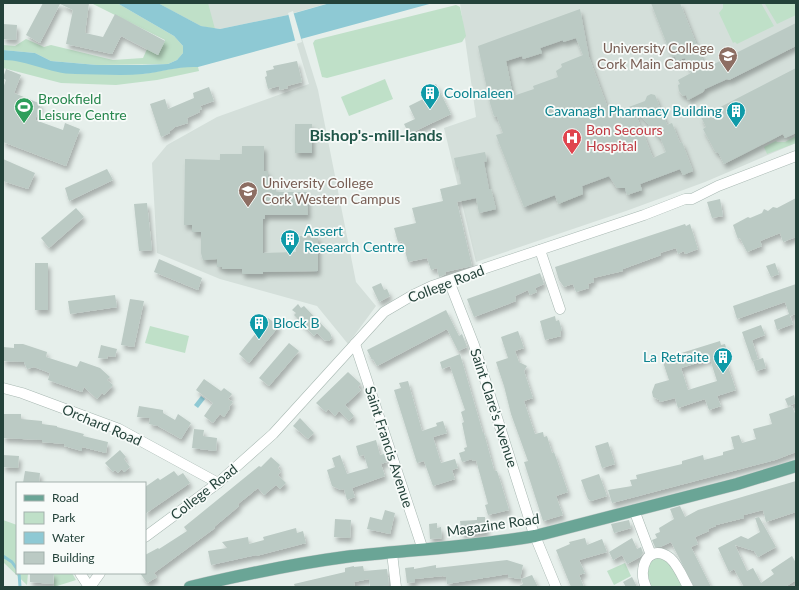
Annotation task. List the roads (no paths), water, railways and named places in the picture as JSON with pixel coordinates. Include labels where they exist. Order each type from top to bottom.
[{"type":"main road","name":"Magazine Road","points":[[190,587],[298,564],[508,541],[535,536],[737,484],[796,466]]},
{"type":"street","name":"College Road","points":[[146,536],[218,483],[273,434],[384,312],[396,304],[422,290],[685,199],[692,199],[718,186],[796,156]]},
{"type":"street","points":[[540,250],[560,309]]},
{"type":"street","name":"Saint Clare's Avenue","points":[[449,281],[474,345],[535,536],[556,587]]},
{"type":"street","name":"Saint Francis Avenue","points":[[355,344],[423,550]]},
{"type":"street","name":"Orchard Road","points":[[3,388],[28,395],[119,429],[218,483]]},
{"type":"street","points":[[634,510],[651,554]]},
{"type":"street","points":[[392,553],[396,587]]},
{"type":"street","points":[[646,587],[642,570],[644,563],[651,554]]},
{"type":"street","points":[[651,554],[659,554],[672,560],[688,587]]},
{"type":"street","points":[[81,574],[89,587],[99,574]]},
{"type":"water","points":[[117,3],[158,3],[201,26],[220,29],[288,15],[330,3],[433,3],[198,67],[184,67],[135,75],[75,74],[57,72],[21,62],[3,60],[3,50],[35,53],[51,61],[97,65],[168,64],[177,60],[183,53],[183,46],[174,36]]},
{"type":"water","points":[[201,396],[205,399],[198,408],[194,405]]},
{"type":"waterway","points":[[3,556],[12,562],[16,568]]},
{"type":"waterway","points":[[19,574],[20,587]]},
{"type":"place","name":"University College Cork Main Campus","points":[[728,73]]},
{"type":"place","name":"Coolnaleen","points":[[430,110]]},
{"type":"place","name":"Brookfield Leisure Centre","points":[[24,124]]},
{"type":"place","name":"Cavanagh Pharmacy Building","points":[[736,128]]},
{"type":"place","name":"Bon Secours Hospital","points":[[572,155]]},
{"type":"place","name":"University College Cork Western Campus","points":[[248,208]]},
{"type":"place","name":"Assert Research Centre","points":[[290,256]]},
{"type":"place","name":"Block B","points":[[259,340]]},
{"type":"place","name":"La Retraite","points":[[723,374]]},
{"type":"district","name":"Bishop's-mill-lands","points":[[376,135]]}]
